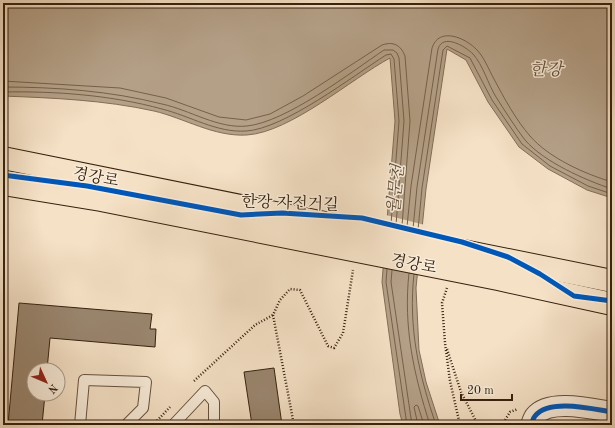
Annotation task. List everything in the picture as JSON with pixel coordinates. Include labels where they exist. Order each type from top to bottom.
[{"type":"main road","name":"경강로","points":[[3,158],[612,281]]},
{"type":"main road","name":"경강로","points":[[3,184],[109,201],[498,279],[612,304]]},
{"type":"street","points":[[531,425],[535,416],[548,408],[573,406],[612,412]]},
{"type":"lane","points":[[80,425],[84,380],[146,382],[143,408],[126,425]]},
{"type":"lane","points":[[174,424],[205,391],[214,402],[214,425]]},
{"type":"path","points":[[191,384],[255,325],[272,315],[280,300],[290,289],[300,290],[328,346],[334,348],[343,333],[354,264]]},
{"type":"path","points":[[449,283],[442,303],[445,343],[450,381],[460,425]]},
{"type":"path","points":[[272,315],[294,425]]},
{"type":"path","points":[[445,343],[461,392],[478,425]]},
{"type":"path","points":[[153,425],[170,406]]},
{"type":"water","name":"한강","points":[[3,3],[612,3],[612,198],[587,190],[548,169],[519,147],[488,102],[466,60],[447,49],[426,189],[416,288],[419,350],[426,382],[440,425],[403,425],[400,414],[382,282],[395,121],[390,58],[301,115],[282,125],[264,132],[247,135],[235,135],[211,130],[165,114],[135,107],[79,100],[3,96]]},
{"type":"pier","points":[[386,215],[425,225],[420,274],[382,266]]},
{"type":"building","points":[[19,303],[152,314],[150,329],[156,329],[155,347],[50,338],[48,362],[26,362],[26,402],[44,402],[42,425],[8,425]]},
{"type":"building","points":[[274,368],[282,425],[252,425],[244,372]]},
{"type":"cycle path","name":"한강 자전거길","points":[[3,175],[87,186],[241,215],[282,213],[362,218],[462,242],[508,257],[540,274],[574,296],[612,301]]},
{"type":"cycle path","points":[[531,425],[535,416],[550,407],[572,406],[612,412]]},
{"type":"water label","name":"월문천","points":[[395,189]]}]
